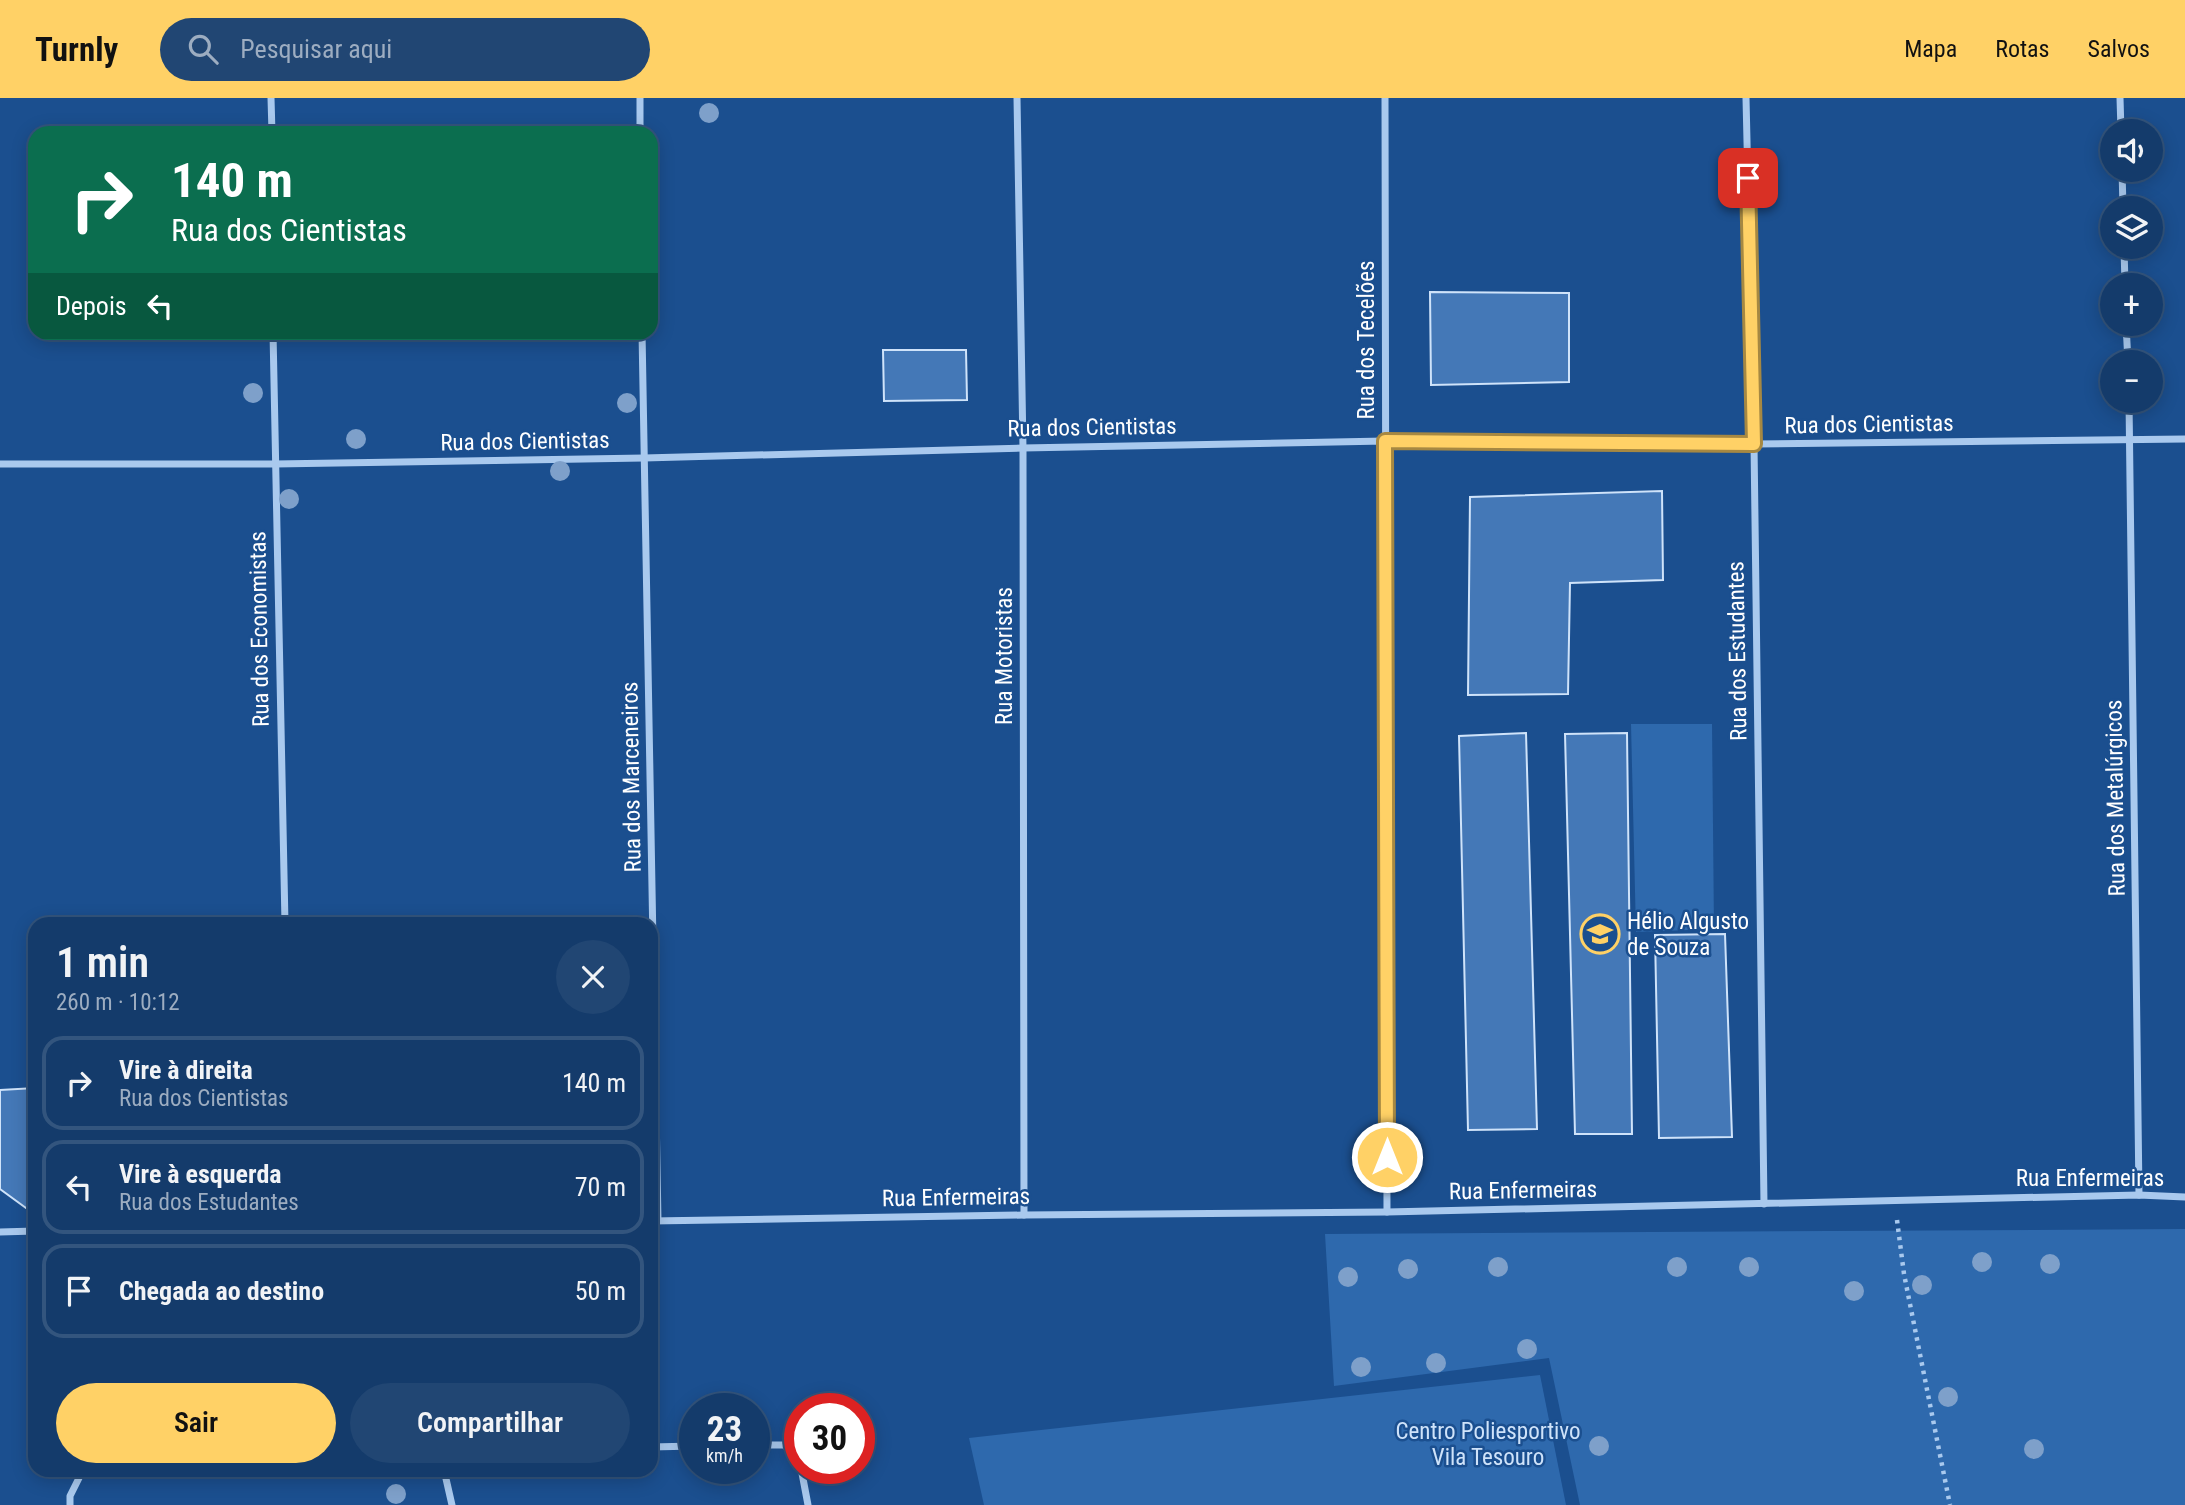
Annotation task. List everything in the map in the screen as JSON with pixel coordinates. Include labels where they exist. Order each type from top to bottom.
[{"type":"street","points":[[271,98],[272,126]]},
{"type":"street","points":[[640,98],[640,126]]},
{"type":"street","name":"Rua Motoristas","points":[[1017,98],[1023,448],[1024,1215]]},
{"type":"street","name":"Rua dos Tecelões","points":[[1385,98],[1387,1212]]},
{"type":"street","name":"Rua dos Estudantes","points":[[1746,98],[1754,444],[1764,1204]]},
{"type":"street","points":[[2120,98],[2121,119]]},
{"type":"street","name":"Rua dos Economistas","points":[[274,340],[285,917]]},
{"type":"street","name":"Rua dos Marceneiros","points":[[642,340],[651,917]]},
{"type":"street","name":"Rua dos Metalúrgicos","points":[[2129,413],[2139,1195]]},
{"type":"street","name":"Rua dos Cientistas","points":[[0,464],[275,464],[644,458],[1385,441],[1754,444],[2185,439]]},
{"type":"street","name":"Rua Enfermeiras","points":[[658,1221],[1387,1212],[2139,1195],[2185,1197]]},
{"type":"street","points":[[0,1232],[28,1231]]},
{"type":"street","points":[[658,1447],[679,1446]]},
{"type":"street","points":[[70,1505],[70,1496],[80,1477]]},
{"type":"street","points":[[446,1477],[452,1505]]},
{"type":"street","points":[[804,1484],[808,1505]]},
{"type":"path","points":[[1894,1200],[1904,1274],[1950,1505]]},
{"type":"green space","points":[[1631,724],[1712,724],[1714,929],[1636,932]]},
{"type":"green space","points":[[2185,1229],[2185,1505],[1580,1505],[1549,1358],[1334,1386],[1325,1234]]},
{"type":"green space","name":"Centro Poliesportivo Vila Tesouro","points":[[1540,1375],[1566,1505],[984,1505],[969,1438]]},
{"type":"building","points":[[1430,292],[1569,293],[1569,382],[1431,385]]},
{"type":"building","points":[[883,350],[966,350],[967,400],[884,401]]},
{"type":"building","points":[[1662,491],[1663,580],[1570,583],[1568,694],[1468,695],[1470,497]]},
{"type":"building","points":[[1526,733],[1537,1129],[1468,1130],[1459,736]]},
{"type":"building","name":"Hélio Algusto de Souza","points":[[1627,733],[1632,1134],[1575,1134],[1565,734]]},
{"type":"building","points":[[1725,934],[1732,1137],[1659,1138],[1655,935]]},
{"type":"building","points":[[28,1088],[28,1208],[0,1189],[0,1090]]},
{"type":"place","name":"Hélio Algusto de Souza","points":[[1600,934]]},
{"type":"route","points":[[1387,1157],[1385,441],[1754,444],[1748,178]]}]
